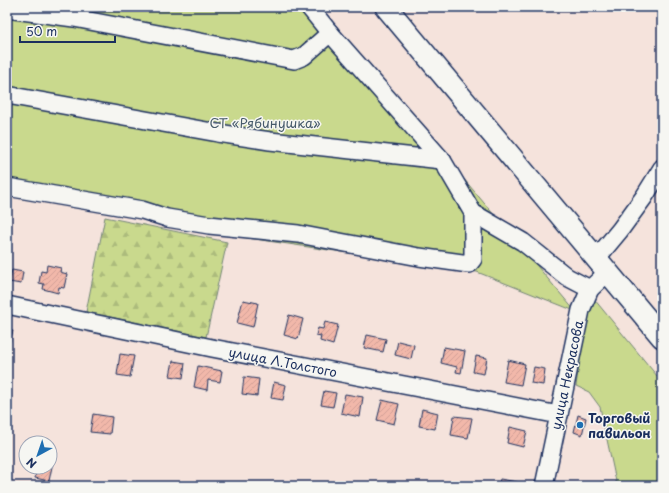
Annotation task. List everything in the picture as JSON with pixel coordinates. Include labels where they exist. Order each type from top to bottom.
[{"type":"main road","points":[[386,7],[662,337]]},
{"type":"street","points":[[309,7],[330,33],[442,160],[473,213],[523,242],[567,277],[590,288]]},
{"type":"street","points":[[8,10],[74,18],[294,60],[304,56],[330,33]]},
{"type":"street","points":[[7,96],[270,141],[442,160]]},
{"type":"street","name":"улица Некрасова","points":[[544,486],[581,310],[590,288],[620,230],[644,197],[662,168]]},
{"type":"street","points":[[7,187],[142,210],[167,218],[208,225],[298,234],[419,257],[469,264],[473,259],[473,213]]},
{"type":"street","name":"улица Л.Толстого","points":[[7,305],[212,348],[559,415]]},
{"type":"green space","name":"СТ «Рябинушка»","points":[[7,7],[319,7],[575,311],[477,272],[234,236],[7,192]]},
{"type":"green space","points":[[105,217],[227,242],[206,337],[86,312]]},
{"type":"green space","points":[[594,299],[662,382],[662,486],[617,486],[600,407],[589,392],[576,386],[586,313]]},
{"type":"building","points":[[47,265],[61,268],[60,272],[67,274],[64,288],[59,287],[58,293],[43,289],[44,284],[39,283],[41,271],[46,272]]},
{"type":"building","points":[[12,270],[23,272],[21,284],[9,282]]},
{"type":"building","points":[[243,300],[258,303],[253,327],[237,323]]},
{"type":"building","points":[[289,315],[303,319],[298,339],[284,335]]},
{"type":"building","points":[[325,322],[338,325],[333,345],[320,341],[321,336],[316,335],[318,328],[323,329]]},
{"type":"building","points":[[7,329],[13,331],[8,348],[7,348]]},
{"type":"building","points":[[367,335],[386,339],[383,352],[364,348]]},
{"type":"building","points":[[398,341],[414,345],[411,359],[395,355]]},
{"type":"building","points":[[444,347],[465,351],[461,373],[456,372],[457,367],[441,363]]},
{"type":"building","points":[[120,354],[134,356],[130,377],[117,375]]},
{"type":"building","points":[[476,356],[487,358],[484,374],[473,372]]},
{"type":"building","points":[[508,360],[525,364],[521,385],[504,382]]},
{"type":"building","points":[[173,361],[185,363],[183,378],[170,376]]},
{"type":"building","points":[[198,366],[222,371],[220,382],[208,380],[207,390],[194,387]]},
{"type":"building","points":[[534,367],[545,369],[543,385],[531,383]]},
{"type":"building","points":[[244,377],[259,379],[257,396],[242,394]]},
{"type":"building","points":[[274,382],[286,385],[283,400],[271,398]]},
{"type":"building","points":[[324,391],[336,393],[333,407],[321,405]]},
{"type":"building","points":[[345,394],[363,397],[360,417],[341,413]]},
{"type":"building","points":[[382,400],[399,404],[394,424],[377,420]]},
{"type":"building","points":[[422,409],[438,413],[435,429],[419,426]]},
{"type":"building","points":[[93,414],[112,417],[110,434],[90,432]]},
{"type":"building","name":"Торговый павильон","points":[[578,415],[586,418],[582,435],[574,432]]},
{"type":"building","points":[[454,416],[472,418],[468,438],[451,435]]},
{"type":"building","points":[[510,427],[527,431],[523,447],[507,443]]},
{"type":"building","points":[[36,475],[50,475],[49,481],[35,478]]},
{"type":"building","points":[[500,479],[517,482],[517,486],[498,486]]},
{"type":"place","name":"Торговый павильон","points":[[580,425]]}]
